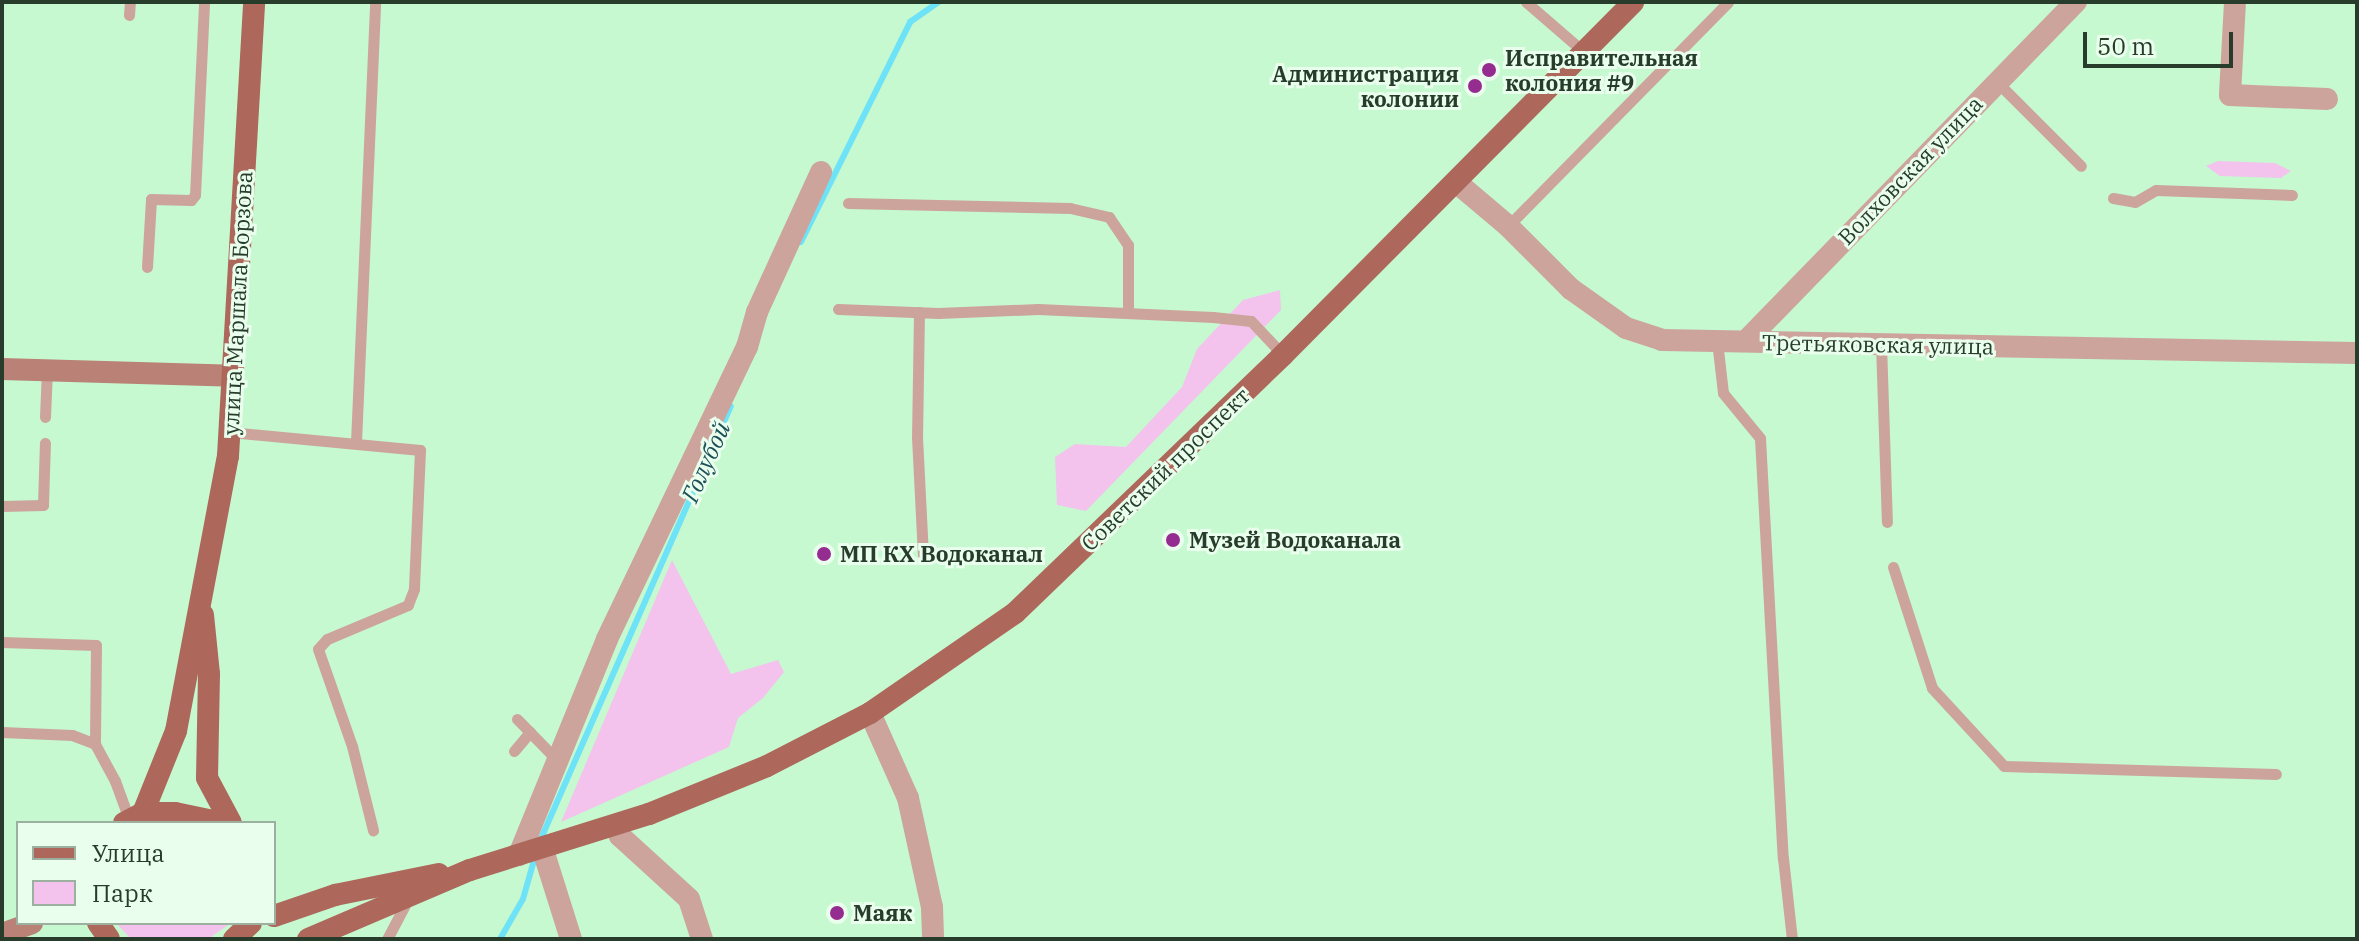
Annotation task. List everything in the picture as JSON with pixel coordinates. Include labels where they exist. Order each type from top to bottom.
[{"type":"main road","name":"улица Маршала Борзова","points":[[132,818],[176,731],[190,646],[202,602],[230,432],[254,2]]},
{"type":"main road","name":"Советский проспект","points":[[308,939],[470,870],[535,850],[618,831],[767,766],[870,713],[1015,613],[1283,355],[1633,2]]},
{"type":"main road","points":[[2,369],[233,376]]},
{"type":"main road","name":"улица Маршала Борзова","points":[[202,602],[209,674],[207,778],[230,821]]},
{"type":"main road","points":[[132,818],[175,813],[213,821]]},
{"type":"main road","name":"Советский проспект","points":[[276,915],[335,895],[407,879],[470,870]]},
{"type":"main road","points":[[2,934],[27,925]]},
{"type":"street","name":"Волховская улица","points":[[1747,340],[1995,81],[2076,2]]},
{"type":"street","points":[[2235,2],[2230,95],[2327,99]]},
{"type":"street","points":[[571,939],[535,850],[557,760],[607,639],[747,347],[757,312],[821,172]]},
{"type":"street","name":"Третьяковская улица","points":[[1456,182],[1508,226],[1571,289],[1626,328],[1662,340],[2357,353]]},
{"type":"street","points":[[870,713],[908,798],[932,907],[933,939]]},
{"type":"street","points":[[618,831],[689,899],[702,939]]},
{"type":"lane","points":[[129,15],[130,2]]},
{"type":"lane","points":[[147,267],[151,199],[191,200],[195,195],[204,2]]},
{"type":"lane","points":[[356,442],[375,2]]},
{"type":"lane","points":[[1526,2],[1584,52]]},
{"type":"lane","points":[[1508,226],[1728,2]]},
{"type":"lane","points":[[1995,81],[2081,166]]},
{"type":"lane","points":[[2113,198],[2135,202],[2156,190],[2292,195]]},
{"type":"lane","points":[[848,203],[1070,208],[1109,217],[1128,245],[1128,313]]},
{"type":"lane","points":[[838,309],[919,312],[1038,309],[1251,321],[1283,355]]},
{"type":"lane","points":[[919,312],[917,450],[923,555]]},
{"type":"lane","points":[[1717,341],[1723,393],[1760,438],[1782,843],[1792,939]]},
{"type":"lane","points":[[1881,344],[1887,522]]},
{"type":"lane","points":[[45,417],[47,370]]},
{"type":"lane","points":[[230,432],[420,450],[414,589],[408,605],[327,639],[318,649],[352,746],[373,830]]},
{"type":"lane","points":[[2,506],[43,505],[45,443]]},
{"type":"lane","points":[[1893,567],[1932,688],[2004,766],[2276,774]]},
{"type":"lane","points":[[2,642],[96,645],[95,744],[132,818]]},
{"type":"lane","points":[[517,719],[557,760]]},
{"type":"lane","points":[[2,732],[72,735],[95,744]]},
{"type":"lane","points":[[514,751],[530,732]]},
{"type":"lane","points":[[387,939],[412,894]]},
{"type":"green space","points":[[2218,161],[2275,163],[2291,171],[2281,178],[2220,176],[2206,166]]},
{"type":"green space","points":[[1280,290],[1281,310],[1086,511],[1057,505],[1055,457],[1075,444],[1126,447],[1182,387],[1197,349],[1243,300]]},
{"type":"green space","points":[[672,560],[731,674],[778,660],[784,672],[763,698],[738,718],[729,747],[561,822]]},
{"type":"green space","points":[[118,925],[228,925],[208,939],[131,939]]},
{"type":"waterway","name":"Голубой","points":[[801,242],[910,22],[939,2]]},
{"type":"waterway","name":"Голубой","points":[[539,843],[731,406]]},
{"type":"waterway","name":"Голубой","points":[[500,939],[523,899],[535,857]]},
{"type":"place","name":"Исправительная колония #9","points":[[1489,70]]},
{"type":"place","name":"Администрация колонии","points":[[1475,86]]},
{"type":"place","name":"Музей Водоканала","points":[[1173,540]]},
{"type":"place","name":"МП КХ Водоканал","points":[[824,554]]},
{"type":"place","name":"Маяк","points":[[837,913]]}]
